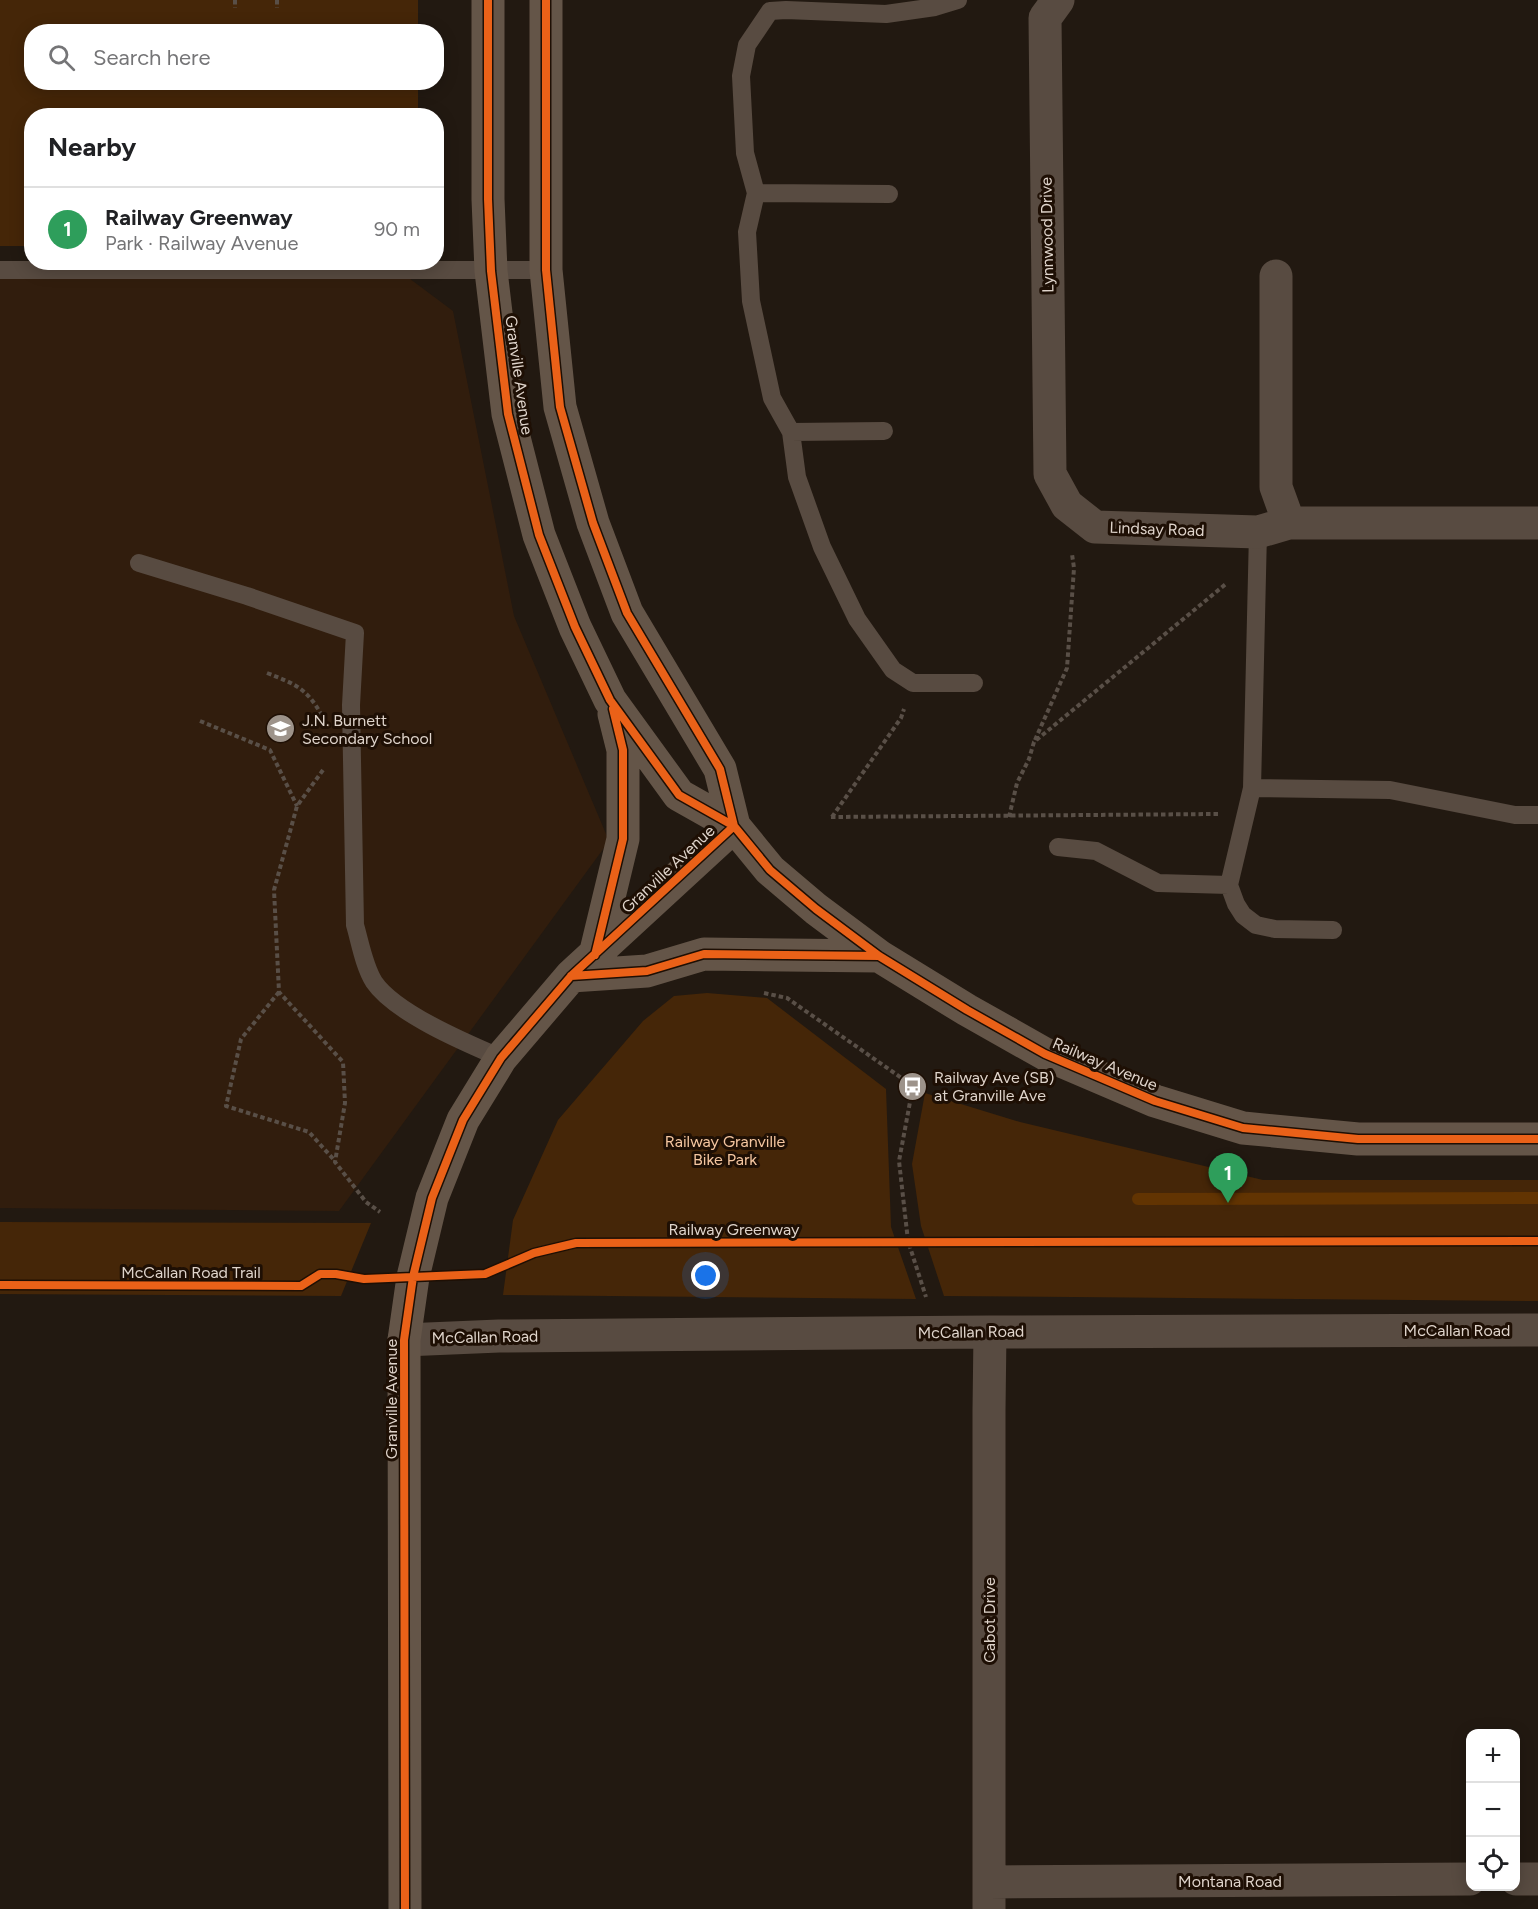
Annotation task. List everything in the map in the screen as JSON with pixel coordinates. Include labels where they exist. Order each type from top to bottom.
[{"type":"main road","name":"Granville Avenue","points":[[488,0],[488,199],[492,271],[508,414],[539,535],[575,627],[610,700],[679,795],[734,826]]},
{"type":"main road","name":"Granville Avenue","points":[[546,0],[546,270],[560,407],[593,523],[627,613],[720,769],[734,826]]},
{"type":"main road","points":[[595,955],[623,839],[623,750],[610,700]]},
{"type":"main road","name":"Granville Avenue","points":[[405,1909],[404,1340],[413,1276],[432,1198],[463,1120],[501,1059],[571,976],[734,826]]},
{"type":"main road","name":"Railway Avenue","points":[[734,826],[770,870],[816,909],[879,956],[1045,1054],[1155,1101],[1243,1128],[1358,1139],[1538,1139]]},
{"type":"main road","points":[[571,976],[647,971],[704,954],[879,956]]},
{"type":"street","name":"Lynnwood Drive","points":[[1050,474],[1045,18],[1058,0]]},
{"type":"street","points":[[1276,276],[1276,487],[1289,523]]},
{"type":"street","name":"Lindsay Road","points":[[1050,474],[1066,505],[1095,527],[1258,532],[1289,523],[1538,523]]},
{"type":"street","name":"McCallan Road","points":[[404,1340],[499,1336],[1538,1330]]},
{"type":"street","name":"Cabot Drive","points":[[989,1895],[990,1332]]},
{"type":"street","name":"Montana Road","points":[[989,1895],[1466,1879]]},
{"type":"street","points":[[1520,1879],[1538,1879]]},
{"type":"lane","points":[[958,0],[935,7],[886,15],[786,10],[766,5],[747,45],[741,76],[745,153],[756,193],[747,232],[751,301],[772,398],[791,432],[797,477],[822,547],[857,619],[893,670],[913,683],[974,683]]},
{"type":"lane","points":[[756,193],[889,194]]},
{"type":"lane","points":[[0,270],[546,270]]},
{"type":"lane","points":[[791,432],[884,431]]},
{"type":"lane","points":[[1258,532],[1252,788],[1229,885],[1239,910],[1256,925],[1275,930],[1333,930]]},
{"type":"lane","points":[[139,563],[247,596],[355,633],[351,705],[355,925],[373,981],[389,999],[453,1037],[501,1059]]},
{"type":"lane","points":[[1252,788],[1390,790],[1515,815],[1538,815]]},
{"type":"lane","points":[[1058,847],[1096,851],[1158,883],[1229,885]]},
{"type":"path","points":[[235,0],[235,8]]},
{"type":"path","points":[[277,0],[277,8]]},
{"type":"path","points":[[1009,817],[1017,783],[1067,668],[1074,568],[1066,505]]},
{"type":"path","points":[[1034,742],[1234,578]]},
{"type":"path","points":[[267,673],[295,684],[313,700],[323,718]]},
{"type":"path","points":[[913,683],[901,718],[831,817],[1224,814],[1252,788]]},
{"type":"path","points":[[200,721],[270,750],[297,806]]},
{"type":"path","points":[[335,1162],[345,1103],[343,1062],[279,992],[274,890],[297,806],[329,760],[351,760]]},
{"type":"path","points":[[279,992],[241,1039],[226,1106],[309,1132],[366,1202],[380,1212]]},
{"type":"path","points":[[764,993],[787,998],[913,1086],[899,1161],[908,1241],[929,1307]]},
{"type":"path","points":[[896,1241],[920,1241]]},
{"type":"shaded area","name":"J.N. Burnett Secondary School","points":[[0,267],[24,267],[24,270],[398,270],[453,311],[514,616],[609,841],[339,1211],[0,1208]]},
{"type":"green space","points":[[0,0],[418,0],[418,24],[24,24],[24,90],[418,90],[418,108],[24,108],[24,246],[0,246]]},
{"type":"green space","name":"Railway Granville Bike Park","points":[[707,993],[767,998],[886,1089],[891,1227],[916,1299],[503,1295],[513,1220],[558,1120],[643,1021],[674,996]]},
{"type":"green space","points":[[925,1093],[1020,1122],[1263,1180],[1538,1180],[1538,1301],[944,1296],[921,1226],[912,1164]]},
{"type":"green space","points":[[0,1222],[371,1223],[341,1296],[0,1294]]},
{"type":"waterway","points":[[1138,1199],[1538,1198]]},
{"type":"cycle path","points":[[488,0],[488,199],[491,271],[508,414],[539,535],[575,627],[610,700],[679,795],[734,826],[770,870],[816,909],[879,956],[1045,1054],[1155,1101],[1243,1128],[1358,1139],[1538,1139]]},
{"type":"cycle path","points":[[546,0],[546,270],[560,407],[593,523],[627,613],[720,769],[734,826]]},
{"type":"cycle path","points":[[595,955],[623,839],[623,750],[613,709]]},
{"type":"cycle path","points":[[405,1909],[404,1340],[413,1277],[432,1198],[463,1120],[501,1058],[571,976],[734,826]]},
{"type":"cycle path","points":[[571,976],[647,971],[704,954],[879,956]]},
{"type":"cycle path","name":"Railway Greenway","points":[[0,1285],[301,1286],[320,1274],[336,1274],[364,1279],[485,1274],[534,1253],[576,1243],[1538,1241]]},
{"type":"place","name":"J.N. Burnett Secondary School","points":[[281,729]]},
{"type":"place","name":"Railway Ave (SB) at Granville Ave","points":[[913,1086]]},
{"type":"place","name":"Railway Greenway","points":[[1228,1203]]}]
